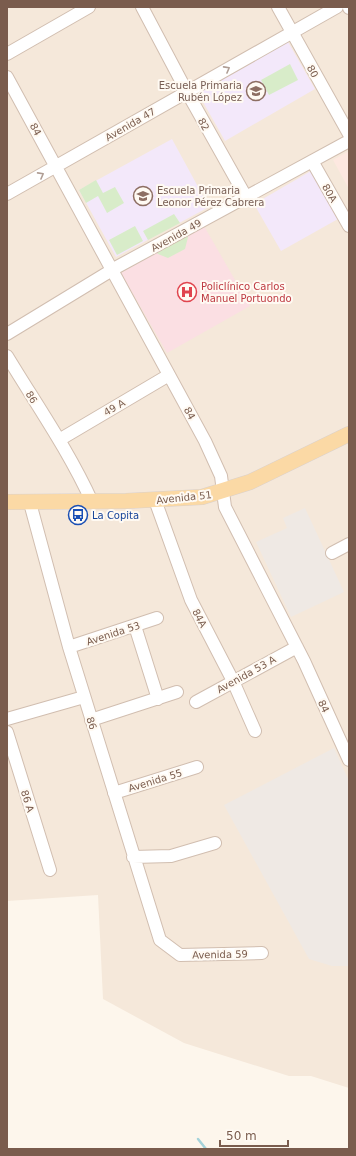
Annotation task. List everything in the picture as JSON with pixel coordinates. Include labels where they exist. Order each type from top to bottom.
[{"type":"main road","name":"Avenida 51","points":[[7,502],[92,502],[202,497],[222,492],[256,480],[349,434]]},
{"type":"street","points":[[7,54],[89,7]]},
{"type":"street","name":"82","points":[[142,7],[187,92],[246,197]]},
{"type":"street","name":"80","points":[[278,7],[349,134]]},
{"type":"street","name":"Avenida 47","points":[[7,194],[337,7]]},
{"type":"street","name":"84","points":[[7,77],[57,166],[205,441],[222,476],[222,492],[225,507],[345,740],[349,760]]},
{"type":"street","name":"Avenida 49","points":[[7,334],[113,270],[349,141]]},
{"type":"street","name":"80A","points":[[312,161],[349,226]]},
{"type":"street","name":"86","points":[[7,356],[84,484],[92,502]]},
{"type":"street","name":"49 A","points":[[58,440],[170,375]]},
{"type":"street","name":"84A","points":[[156,500],[191,600],[233,681],[255,731]]},
{"type":"street","name":"86","points":[[30,503],[69,647],[160,940]]},
{"type":"street","points":[[332,552],[349,544]]},
{"type":"street","name":"Avenida 53","points":[[69,647],[157,618]]},
{"type":"street","points":[[135,626],[158,699]]},
{"type":"street","name":"Avenida 53 A","points":[[196,702],[297,647]]},
{"type":"street","points":[[91,720],[177,692]]},
{"type":"street","points":[[7,719],[84,697]]},
{"type":"street","name":"86 A","points":[[7,732],[50,870]]},
{"type":"street","name":"Avenida 55","points":[[114,793],[197,768]]},
{"type":"street","points":[[133,857],[172,856],[215,843]]},
{"type":"street","name":"Avenida 59","points":[[160,940],[180,955],[262,953]]},
{"type":"shaded area","points":[[7,7],[349,7],[349,1088],[311,1076],[289,1076],[184,1043],[103,999],[98,895],[7,901]]},
{"type":"shaded area","name":"Escuela Primaria Rubén López","points":[[288,42],[315,89],[225,141],[198,93]]},
{"type":"shaded area","name":"Escuela Primaria Leonor Pérez Cabrera","points":[[172,139],[209,207],[116,257],[79,190]]},
{"type":"shaded area","points":[[349,151],[349,189],[333,160]]},
{"type":"shaded area","points":[[311,171],[338,219],[281,251],[254,204]]},
{"type":"shaded area","name":"Policlínico Carlos Manuel Portuondo","points":[[204,226],[250,306],[167,353],[121,273]]},
{"type":"shaded area","points":[[305,508],[344,592],[291,617],[256,542],[287,528],[283,518]]},
{"type":"shaded area","points":[[334,748],[349,781],[349,966],[332,966],[309,959],[224,805]]},
{"type":"green space","points":[[290,64],[298,80],[269,95],[261,80]]},
{"type":"green space","points":[[96,180],[103,193],[115,187],[124,203],[107,213],[98,196],[86,203],[79,190]]},
{"type":"green space","points":[[174,214],[180,223],[148,240],[143,231]]},
{"type":"green space","points":[[135,226],[143,241],[117,255],[109,240]]},
{"type":"green space","points":[[187,235],[188,237],[185,249],[168,258],[157,253]]},
{"type":"waterway","points":[[198,1139],[206,1149]]},
{"type":"place","name":"Escuela Primaria Rubén López","points":[[256,91]]},
{"type":"place","name":"Escuela Primaria Leonor Pérez Cabrera","points":[[143,196]]},
{"type":"place","name":"Policlínico Carlos Manuel Portuondo","points":[[187,292]]},
{"type":"place","name":"La Copita","points":[[78,515]]}]
